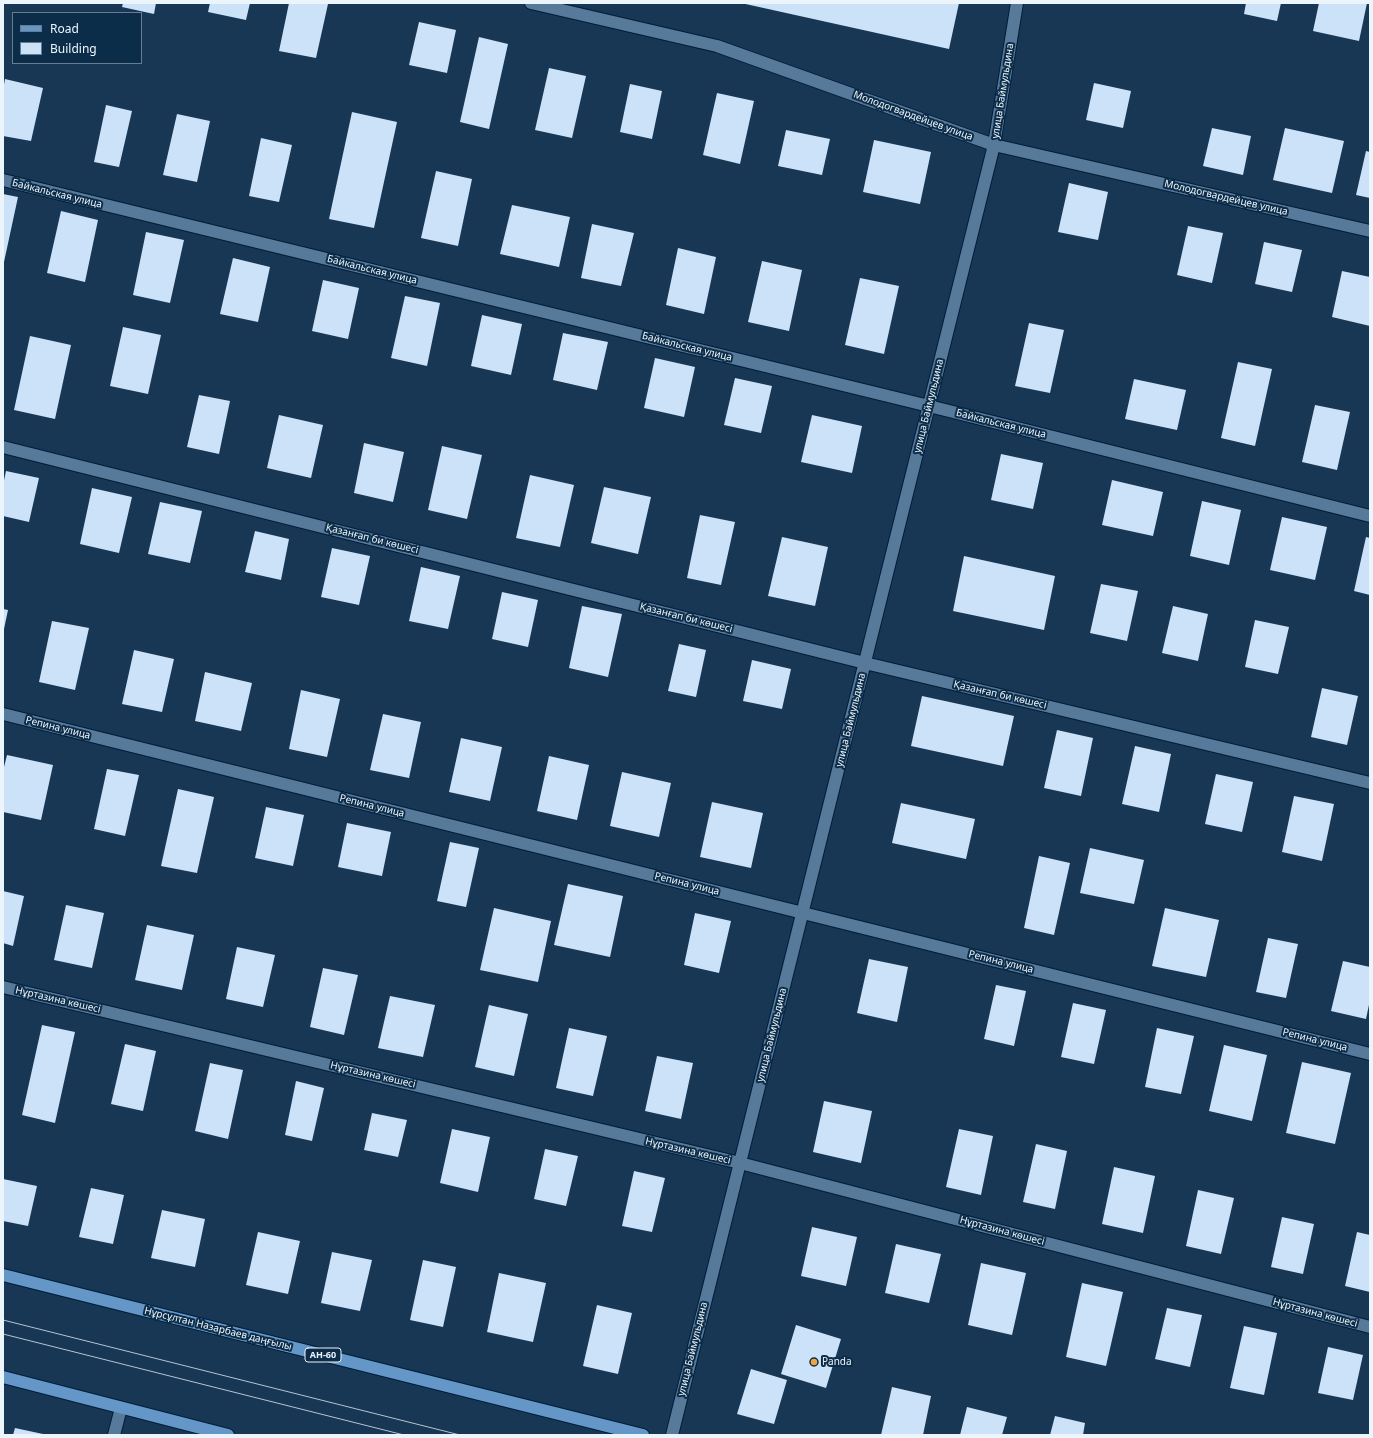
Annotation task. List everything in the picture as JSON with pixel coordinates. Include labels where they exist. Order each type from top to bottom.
[{"type":"main road","name":"Нұрсұлтан Назарбаев даңғылы","points":[[3,1275],[643,1435]]},
{"type":"main road","points":[[3,1377],[228,1435]]},
{"type":"street","name":"Молодогвардейцев улица","points":[[531,3],[717,46],[994,145],[1370,231]]},
{"type":"street","name":"улица Баймульдина","points":[[672,1435],[994,145],[1017,3]]},
{"type":"street","name":"Байкальская улица","points":[[3,180],[929,406],[1370,516]]},
{"type":"street","name":"Қазанғап би көшесі","points":[[3,446],[865,663],[1370,783]]},
{"type":"street","name":"Репина улица","points":[[3,714],[1370,1054]]},
{"type":"street","name":"Нұртазина көшесі","points":[[3,987],[740,1163],[1370,1327]]},
{"type":"street","points":[[114,1435],[121,1408]]},
{"type":"building","points":[[123,3],[156,3],[154,14],[122,7]]},
{"type":"building","points":[[210,3],[250,3],[246,20],[208,12]]},
{"type":"building","points":[[289,3],[328,4],[316,58],[279,51]]},
{"type":"building","points":[[741,3],[959,3],[949,49]]},
{"type":"building","points":[[1246,3],[1281,3],[1277,21],[1244,14]]},
{"type":"building","points":[[1319,3],[1367,3],[1359,41],[1313,31]]},
{"type":"building","points":[[419,22],[456,30],[447,73],[409,65]]},
{"type":"building","points":[[479,37],[508,44],[489,129],[460,122]]},
{"type":"building","points":[[549,68],[586,76],[572,138],[535,130]]},
{"type":"building","points":[[5,79],[43,88],[31,141],[3,136],[3,90]]},
{"type":"building","points":[[1094,83],[1131,91],[1123,128],[1086,120]]},
{"type":"building","points":[[630,84],[662,91],[652,139],[620,132]]},
{"type":"building","points":[[717,93],[754,101],[740,164],[703,155]]},
{"type":"building","points":[[106,105],[132,111],[119,167],[94,162]]},
{"type":"building","points":[[352,112],[397,122],[374,228],[329,219]]},
{"type":"building","points":[[177,114],[210,121],[197,182],[163,175]]},
{"type":"building","points":[[1212,128],[1251,136],[1243,175],[1203,166]]},
{"type":"building","points":[[1285,128],[1344,141],[1332,193],[1273,180]]},
{"type":"building","points":[[786,130],[830,139],[822,175],[778,166]]},
{"type":"building","points":[[261,138],[292,145],[279,202],[249,196]]},
{"type":"building","points":[[874,140],[931,152],[920,204],[863,192]]},
{"type":"building","points":[[1366,151],[1370,152],[1370,198],[1356,195]]},
{"type":"building","points":[[436,171],[472,179],[458,246],[421,238]]},
{"type":"building","points":[[1069,183],[1108,192],[1098,240],[1058,232]]},
{"type":"building","points":[[3,194],[18,197],[4,262],[3,262]]},
{"type":"building","points":[[512,205],[570,217],[559,267],[500,254]]},
{"type":"building","points":[[61,211],[98,220],[85,282],[47,273]]},
{"type":"building","points":[[592,224],[634,233],[621,286],[581,278]]},
{"type":"building","points":[[1188,226],[1223,233],[1212,283],[1177,275]]},
{"type":"building","points":[[146,232],[184,240],[170,303],[133,295]]},
{"type":"building","points":[[1264,242],[1302,250],[1292,292],[1255,284]]},
{"type":"building","points":[[678,248],[716,257],[704,314],[666,305]]},
{"type":"building","points":[[233,258],[270,267],[258,322],[220,314]]},
{"type":"building","points":[[762,261],[802,270],[789,331],[748,322]]},
{"type":"building","points":[[1342,271],[1370,277],[1370,326],[1332,317]]},
{"type":"building","points":[[860,278],[899,286],[884,354],[845,345]]},
{"type":"building","points":[[323,280],[359,288],[348,339],[312,331]]},
{"type":"building","points":[[405,296],[440,303],[427,366],[391,358]]},
{"type":"building","points":[[482,315],[522,324],[511,375],[471,366]]},
{"type":"building","points":[[1029,323],[1064,330],[1050,393],[1015,386]]},
{"type":"building","points":[[123,327],[161,335],[148,394],[110,386]]},
{"type":"building","points":[[563,333],[608,342],[597,390],[553,380]]},
{"type":"building","points":[[30,336],[71,345],[55,419],[14,410]]},
{"type":"building","points":[[655,358],[695,367],[684,417],[644,408]]},
{"type":"building","points":[[1238,362],[1272,369],[1255,446],[1221,438]]},
{"type":"building","points":[[735,378],[772,386],[761,433],[724,425]]},
{"type":"building","points":[[1134,379],[1186,390],[1177,430],[1125,419]]},
{"type":"building","points":[[199,395],[230,401],[219,454],[187,447]]},
{"type":"building","points":[[1315,405],[1350,412],[1337,470],[1302,462]]},
{"type":"building","points":[[279,415],[323,425],[311,478],[267,468]]},
{"type":"building","points":[[812,415],[862,426],[852,473],[801,462]]},
{"type":"building","points":[[364,443],[404,452],[393,502],[354,493]]},
{"type":"building","points":[[442,446],[482,455],[467,519],[428,510]]},
{"type":"building","points":[[1001,454],[1043,463],[1033,509],[991,500]]},
{"type":"building","points":[[6,471],[39,478],[29,522],[3,516],[3,485]]},
{"type":"building","points":[[530,475],[574,485],[560,547],[516,538]]},
{"type":"building","points":[[1112,480],[1163,492],[1153,536],[1102,525]]},
{"type":"building","points":[[604,487],[651,497],[638,554],[591,543]]},
{"type":"building","points":[[92,488],[132,497],[119,553],[80,544]]},
{"type":"building","points":[[1202,501],[1241,510],[1229,565],[1190,556]]},
{"type":"building","points":[[160,502],[202,511],[190,563],[148,554]]},
{"type":"building","points":[[700,515],[735,522],[721,585],[687,578]]},
{"type":"building","points":[[1282,517],[1327,527],[1315,580],[1270,570]]},
{"type":"building","points":[[255,531],[289,539],[281,580],[245,572]]},
{"type":"building","points":[[782,537],[828,547],[815,606],[768,596]]},
{"type":"building","points":[[1366,537],[1370,538],[1370,595],[1354,591]]},
{"type":"building","points":[[332,548],[370,556],[359,605],[321,597]]},
{"type":"building","points":[[964,556],[1055,576],[1044,630],[953,611]]},
{"type":"building","points":[[421,567],[460,576],[448,629],[409,621]]},
{"type":"building","points":[[1101,584],[1138,591],[1127,641],[1090,633]]},
{"type":"building","points":[[502,592],[538,600],[528,647],[492,639]]},
{"type":"building","points":[[582,606],[622,614],[608,677],[569,668]]},
{"type":"building","points":[[1173,606],[1208,614],[1198,661],[1162,653]]},
{"type":"building","points":[[3,609],[8,610],[4,629],[3,629]]},
{"type":"building","points":[[1255,620],[1289,627],[1278,674],[1245,667]]},
{"type":"building","points":[[52,621],[89,628],[75,690],[39,682]]},
{"type":"building","points":[[679,644],[706,650],[696,697],[668,691]]},
{"type":"building","points":[[134,650],[174,659],[162,712],[122,704]]},
{"type":"building","points":[[752,660],[791,669],[782,709],[743,701]]},
{"type":"building","points":[[205,672],[252,683],[241,731],[195,721]]},
{"type":"building","points":[[1322,688],[1358,696],[1347,745],[1311,737]]},
{"type":"building","points":[[301,690],[340,699],[327,757],[289,749]]},
{"type":"building","points":[[922,696],[1014,716],[1003,766],[911,746]]},
{"type":"building","points":[[383,714],[421,722],[409,778],[370,770]]},
{"type":"building","points":[[1057,730],[1093,738],[1081,796],[1044,788]]},
{"type":"building","points":[[461,738],[502,747],[490,801],[449,792]]},
{"type":"building","points":[[1135,746],[1171,754],[1159,812],[1122,804]]},
{"type":"building","points":[[7,755],[53,765],[41,820],[3,812],[3,771]]},
{"type":"building","points":[[549,756],[589,765],[577,820],[537,811]]},
{"type":"building","points":[[107,769],[139,775],[125,836],[94,829]]},
{"type":"building","points":[[622,772],[671,783],[659,837],[610,826]]},
{"type":"building","points":[[1216,774],[1253,782],[1242,832],[1205,824]]},
{"type":"building","points":[[178,789],[214,797],[197,873],[161,866]]},
{"type":"building","points":[[1294,796],[1334,804],[1322,861],[1282,852]]},
{"type":"building","points":[[712,802],[763,813],[751,868],[700,857]]},
{"type":"building","points":[[901,803],[975,819],[966,859],[892,843]]},
{"type":"building","points":[[266,807],[304,815],[293,866],[255,858]]},
{"type":"building","points":[[347,823],[391,832],[382,876],[338,867]]},
{"type":"building","points":[[450,842],[479,848],[466,907],[437,901]]},
{"type":"building","points":[[1090,848],[1144,860],[1134,904],[1080,893]]},
{"type":"building","points":[[1039,856],[1070,863],[1054,935],[1024,928]]},
{"type":"building","points":[[568,884],[623,896],[610,957],[554,945]]},
{"type":"building","points":[[3,891],[24,896],[13,946],[3,943]]},
{"type":"building","points":[[66,905],[104,913],[92,968],[54,960]]},
{"type":"building","points":[[494,908],[551,921],[538,982],[480,970]]},
{"type":"building","points":[[1165,908],[1219,920],[1206,977],[1152,966]]},
{"type":"building","points":[[695,913],[731,921],[719,973],[684,965]]},
{"type":"building","points":[[147,925],[194,935],[182,990],[135,980]]},
{"type":"building","points":[[1268,938],[1298,944],[1286,998],[1256,992]]},
{"type":"building","points":[[237,947],[275,955],[263,1007],[226,999]]},
{"type":"building","points":[[869,959],[908,967],[897,1022],[857,1013]]},
{"type":"building","points":[[1343,961],[1370,967],[1370,1000],[1366,1019],[1331,1011]]},
{"type":"building","points":[[323,968],[358,975],[344,1035],[310,1027]]},
{"type":"building","points":[[996,985],[1026,991],[1014,1046],[984,1039]]},
{"type":"building","points":[[390,996],[435,1005],[423,1057],[378,1048]]},
{"type":"building","points":[[1073,1003],[1106,1010],[1094,1064],[1061,1057]]},
{"type":"building","points":[[489,1005],[528,1014],[514,1076],[475,1067]]},
{"type":"building","points":[[42,1025],[75,1032],[55,1123],[22,1115]]},
{"type":"building","points":[[569,1028],[607,1036],[593,1096],[556,1088]]},
{"type":"building","points":[[1157,1028],[1194,1036],[1181,1094],[1145,1087]]},
{"type":"building","points":[[125,1044],[156,1051],[143,1111],[111,1104]]},
{"type":"building","points":[[1224,1045],[1267,1055],[1252,1121],[1209,1111]]},
{"type":"building","points":[[657,1056],[693,1063],[681,1119],[645,1111]]},
{"type":"building","points":[[1302,1062],[1351,1073],[1335,1144],[1286,1133]]},
{"type":"building","points":[[210,1063],[243,1070],[228,1139],[195,1131]]},
{"type":"building","points":[[296,1081],[324,1088],[312,1141],[285,1135]]},
{"type":"building","points":[[824,1101],[872,1111],[861,1163],[813,1152]]},
{"type":"building","points":[[372,1113],[407,1120],[398,1157],[364,1150]]},
{"type":"building","points":[[452,1129],[490,1137],[478,1192],[440,1183]]},
{"type":"building","points":[[959,1129],[993,1136],[981,1195],[946,1187]]},
{"type":"building","points":[[1036,1144],[1067,1151],[1055,1209],[1023,1202]]},
{"type":"building","points":[[545,1149],[578,1156],[566,1206],[534,1199]]},
{"type":"building","points":[[1114,1167],[1155,1176],[1143,1233],[1102,1224]]},
{"type":"building","points":[[634,1171],[665,1178],[652,1232],[622,1226]]},
{"type":"building","points":[[3,1179],[37,1186],[28,1226],[3,1221]]},
{"type":"building","points":[[91,1188],[124,1195],[113,1244],[79,1237]]},
{"type":"building","points":[[1198,1190],[1234,1198],[1221,1254],[1186,1246]]},
{"type":"building","points":[[162,1210],[205,1219],[195,1267],[151,1258]]},
{"type":"building","points":[[1282,1217],[1314,1224],[1303,1274],[1271,1267]]},
{"type":"building","points":[[812,1227],[857,1237],[846,1286],[801,1276]]},
{"type":"building","points":[[258,1232],[300,1241],[288,1294],[246,1285]]},
{"type":"building","points":[[1357,1232],[1370,1235],[1370,1292],[1345,1286]]},
{"type":"building","points":[[896,1244],[941,1254],[929,1303],[885,1293]]},
{"type":"building","points":[[332,1252],[372,1260],[360,1311],[321,1303]]},
{"type":"building","points":[[423,1260],[456,1267],[443,1327],[410,1320]]},
{"type":"building","points":[[981,1263],[1026,1273],[1012,1335],[968,1325]]},
{"type":"building","points":[[499,1273],[546,1283],[533,1342],[487,1332]]},
{"type":"building","points":[[1082,1283],[1123,1292],[1106,1366],[1066,1357]]},
{"type":"building","points":[[597,1305],[632,1313],[618,1374],[583,1366]]},
{"type":"building","points":[[1167,1308],[1202,1315],[1190,1367],[1155,1359]]},
{"type":"building","points":[[796,1325],[841,1339],[826,1388],[781,1374]]},
{"type":"building","points":[[1244,1326],[1277,1333],[1264,1395],[1230,1388]]},
{"type":"building","points":[[1328,1347],[1363,1355],[1353,1400],[1318,1393]]},
{"type":"building","points":[[751,1369],[787,1380],[774,1424],[737,1414]]},
{"type":"building","points":[[892,1387],[931,1396],[923,1435],[881,1435]]},
{"type":"building","points":[[967,1407],[1007,1417],[1002,1435],[960,1435]]},
{"type":"building","points":[[1055,1416],[1085,1423],[1083,1435],[1050,1435]]},
{"type":"building","points":[[15,1428],[43,1434],[43,1435],[13,1435]]},
{"type":"tram line","points":[[3,1320],[460,1435]]},
{"type":"tram line","points":[[3,1334],[404,1435]]},
{"type":"place","name":"Panda","points":[[814,1362]]}]
